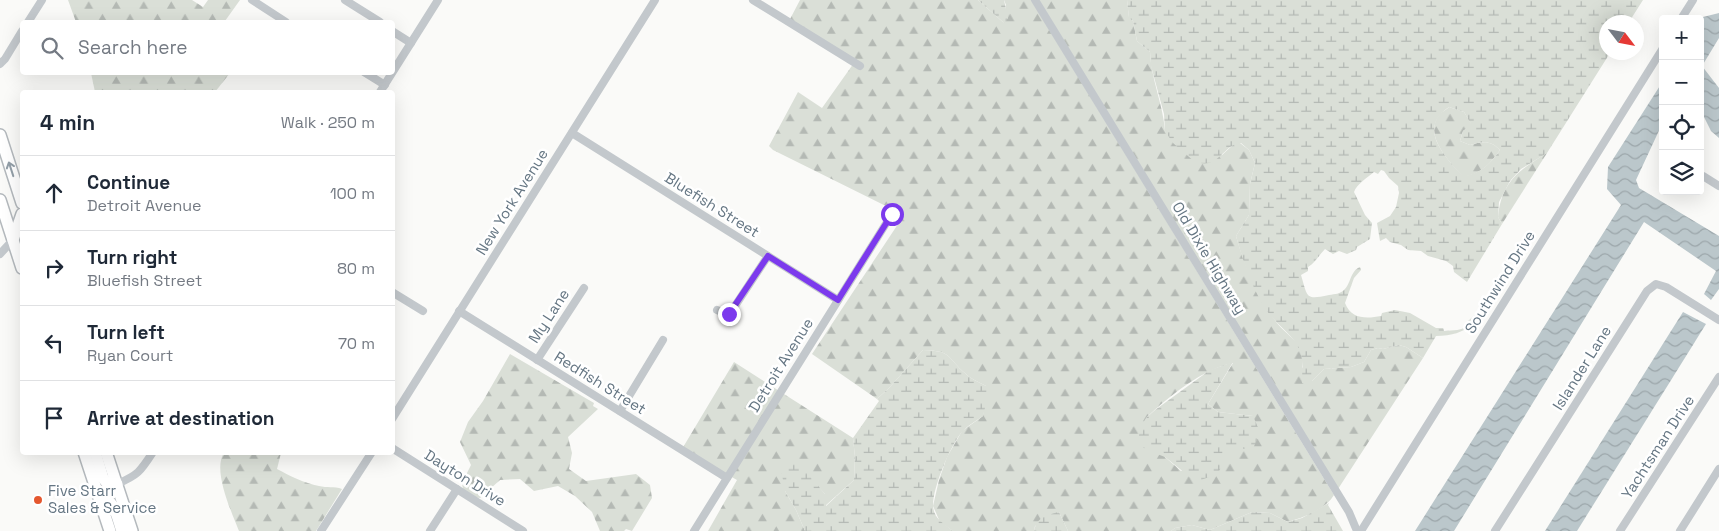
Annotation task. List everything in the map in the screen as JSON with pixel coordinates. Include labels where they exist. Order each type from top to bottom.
[{"type":"highway","points":[[0,135],[20,197]]},
{"type":"highway","points":[[0,200],[18,243],[20,256]]},
{"type":"highway","points":[[18,243],[20,228]]},
{"type":"highway","points":[[85,455],[110,531]]},
{"type":"highway","points":[[96,455],[105,481],[112,485],[117,484]]},
{"type":"highway","points":[[107,455],[132,531]]},
{"type":"highway","points":[[98,494],[107,498],[113,504],[122,531]]},
{"type":"street","points":[[29,20],[42,0]]},
{"type":"street","points":[[252,0],[283,20]]},
{"type":"street","points":[[346,0],[377,20]]},
{"type":"street","points":[[395,68],[438,0]]},
{"type":"street","name":"New York Avenue","points":[[395,414],[654,0]]},
{"type":"street","points":[[753,0],[860,66]]},
{"type":"street","name":"Old Dixie Highway","points":[[1035,0],[1359,531]]},
{"type":"street","points":[[1684,15],[1693,0]]},
{"type":"street","points":[[395,33],[411,43]]},
{"type":"street","points":[[0,64],[20,34]]},
{"type":"street","name":"Southwind Drive","points":[[1359,531],[1659,54]]},
{"type":"street","points":[[367,75],[382,89],[391,75]]},
{"type":"street","name":"Bluefish Street","points":[[572,133],[838,300]]},
{"type":"street","points":[[1704,177],[1719,186]]},
{"type":"street","name":"Detroit Avenue","points":[[694,531],[892,214]]},
{"type":"street","points":[[0,254],[18,243]]},
{"type":"street","points":[[717,310],[729,314],[768,256]]},
{"type":"street","name":"Islander Lane","points":[[1495,531],[1647,291],[1656,284],[1666,287],[1719,320]]},
{"type":"street","name":"My Lane","points":[[537,360],[584,288]]},
{"type":"street","points":[[395,294],[424,311]]},
{"type":"street","name":"Redfish Street","points":[[459,311],[727,478]]},
{"type":"street","points":[[620,411],[663,340]]},
{"type":"street","name":"Yachtsman Drive","points":[[1620,531],[1719,377]]},
{"type":"street","name":"Dayton Drive","points":[[395,450],[523,531]]},
{"type":"street","points":[[117,484],[133,477],[140,471],[150,455]]},
{"type":"street","points":[[321,531],[370,455]]},
{"type":"street","points":[[1680,531],[1719,469]]},
{"type":"street","points":[[430,531],[456,489]]},
{"type":"green space","points":[[68,0],[192,0],[203,7],[208,0],[240,0],[226,20],[75,20]]},
{"type":"green space","points":[[800,0],[978,0],[1004,23],[1006,5],[1004,0],[1031,0],[1334,495],[1330,500],[1314,512],[1288,522],[1270,513],[1252,512],[1210,530],[1192,525],[1175,528],[1171,531],[1068,531],[1059,512],[1035,526],[1034,531],[953,531],[940,522],[933,506],[939,480],[947,457],[962,431],[983,416],[986,386],[968,376],[945,354],[923,350],[877,399],[812,354],[904,215],[773,150],[769,146],[798,92],[822,108],[856,60],[789,21]],"holes":[[[1233,363],[1208,404],[1218,412],[1253,416],[1241,448],[1222,448],[1181,471],[1165,457],[1146,418],[1187,384],[1210,371]]]},
{"type":"green space","points":[[978,0],[1004,0],[1008,18],[1004,23]]},
{"type":"green space","points":[[1039,0],[1127,0],[1129,17],[1133,21],[1137,41],[1150,52],[1152,72],[1165,131],[1222,155],[1235,143],[1240,143],[1249,150],[1255,163],[1250,184],[1249,215],[1236,236],[1243,259],[1263,303],[1277,323],[1296,342],[1302,352],[1302,367],[1312,381],[1324,369],[1351,367],[1364,362],[1371,350],[1378,348],[1383,349],[1399,345],[1406,347],[1423,358],[1338,489]]},
{"type":"green space","points":[[1127,0],[1643,0],[1633,15],[1599,15],[1599,60],[1606,60],[1547,153],[1521,169],[1510,181],[1499,202],[1498,217],[1502,224],[1467,282],[1454,272],[1453,266],[1446,261],[1428,256],[1421,251],[1408,250],[1401,245],[1390,242],[1386,238],[1380,241],[1377,223],[1390,216],[1396,207],[1399,193],[1398,186],[1381,170],[1378,174],[1374,172],[1365,179],[1357,186],[1354,192],[1365,215],[1372,223],[1370,239],[1357,247],[1356,250],[1347,254],[1339,251],[1333,254],[1325,249],[1308,267],[1308,271],[1301,275],[1309,296],[1321,297],[1337,294],[1342,291],[1354,271],[1360,267],[1361,270],[1354,278],[1345,303],[1351,312],[1360,317],[1381,316],[1382,313],[1395,310],[1410,313],[1436,328],[1443,328],[1444,331],[1466,327],[1469,325],[1468,321],[1477,313],[1476,323],[1457,333],[1436,336],[1423,358],[1406,347],[1399,345],[1383,349],[1378,348],[1371,350],[1364,362],[1351,367],[1324,369],[1312,381],[1302,383],[1302,360],[1297,345],[1267,311],[1257,294],[1248,275],[1236,236],[1249,215],[1250,184],[1255,163],[1249,150],[1241,143],[1236,144],[1213,161],[1196,163],[1173,143],[1165,131],[1164,114],[1151,66],[1150,52],[1137,41],[1133,21],[1129,18]],"holes":[[[1449,107],[1464,112],[1471,124],[1463,131],[1460,141],[1470,145],[1482,142],[1490,143],[1500,150],[1493,160],[1480,171],[1463,176],[1440,148],[1434,131],[1435,123],[1440,115]]]},
{"type":"green space","points":[[92,75],[228,75],[217,90],[95,90]]},
{"type":"green space","points":[[1449,107],[1464,112],[1472,125],[1463,131],[1460,141],[1470,145],[1482,142],[1490,143],[1500,150],[1484,168],[1469,176],[1463,177],[1445,156],[1436,139],[1434,131],[1435,122],[1440,114]]},
{"type":"green space","points":[[1547,153],[1502,224],[1498,217],[1507,186],[1520,171]]},
{"type":"green space","points":[[923,350],[940,352],[948,356],[968,376],[986,386],[988,395],[983,416],[966,428],[957,439],[936,488],[933,505],[935,514],[940,521],[953,531],[805,531],[785,491],[781,469],[792,460],[798,462],[825,494],[826,506],[854,480],[855,457],[853,438],[879,401],[877,399]]},
{"type":"green space","points":[[510,354],[594,403],[593,406],[598,409],[568,437],[572,453],[569,469],[586,481],[636,474],[650,485],[652,498],[632,531],[626,529],[624,531],[600,531],[592,512],[575,496],[558,486],[534,491],[520,479],[500,480],[480,498],[464,496],[462,483],[471,465],[460,442],[468,422],[483,401]]},
{"type":"green space","points":[[734,362],[853,438],[855,457],[854,480],[825,506],[825,494],[812,480],[785,491],[805,531],[708,531],[737,480],[682,449]]},
{"type":"green space","points":[[1233,362],[1208,404],[1218,412],[1253,416],[1260,432],[1252,451],[1241,448],[1222,448],[1222,463],[1218,472],[1196,482],[1165,457],[1149,451],[1138,444],[1140,428],[1146,418],[1155,410],[1210,370]]},
{"type":"green space","points":[[223,455],[280,455],[277,469],[308,483],[322,487],[342,489],[316,531],[239,531],[224,492],[220,470]]},
{"type":"green space","points":[[1329,503],[1328,505],[1343,531],[1171,531],[1175,528],[1192,525],[1210,530],[1252,512],[1270,513],[1288,522],[1302,518]]},
{"type":"green space","points":[[1059,512],[1068,531],[1034,531],[1035,526],[1043,517]]},
{"type":"water","points":[[1719,13],[1719,38],[1704,63],[1704,60],[1704,17]]},
{"type":"water","points":[[1704,69],[1719,88],[1719,138],[1711,131],[1704,117]]},
{"type":"water","points":[[1659,87],[1659,131],[1636,180],[1639,188],[1719,236],[1719,289],[1711,300],[1704,294],[1716,271],[1644,222],[1454,531],[1415,531],[1621,205],[1607,189],[1608,167]]},
{"type":"water","points":[[1683,312],[1706,324],[1577,531],[1545,531]]},
{"type":"place","name":"Five Starr Sales & Service","points":[[38,500]]},
{"type":"route","points":[[729,314],[768,256],[838,300],[892,214]]}]
